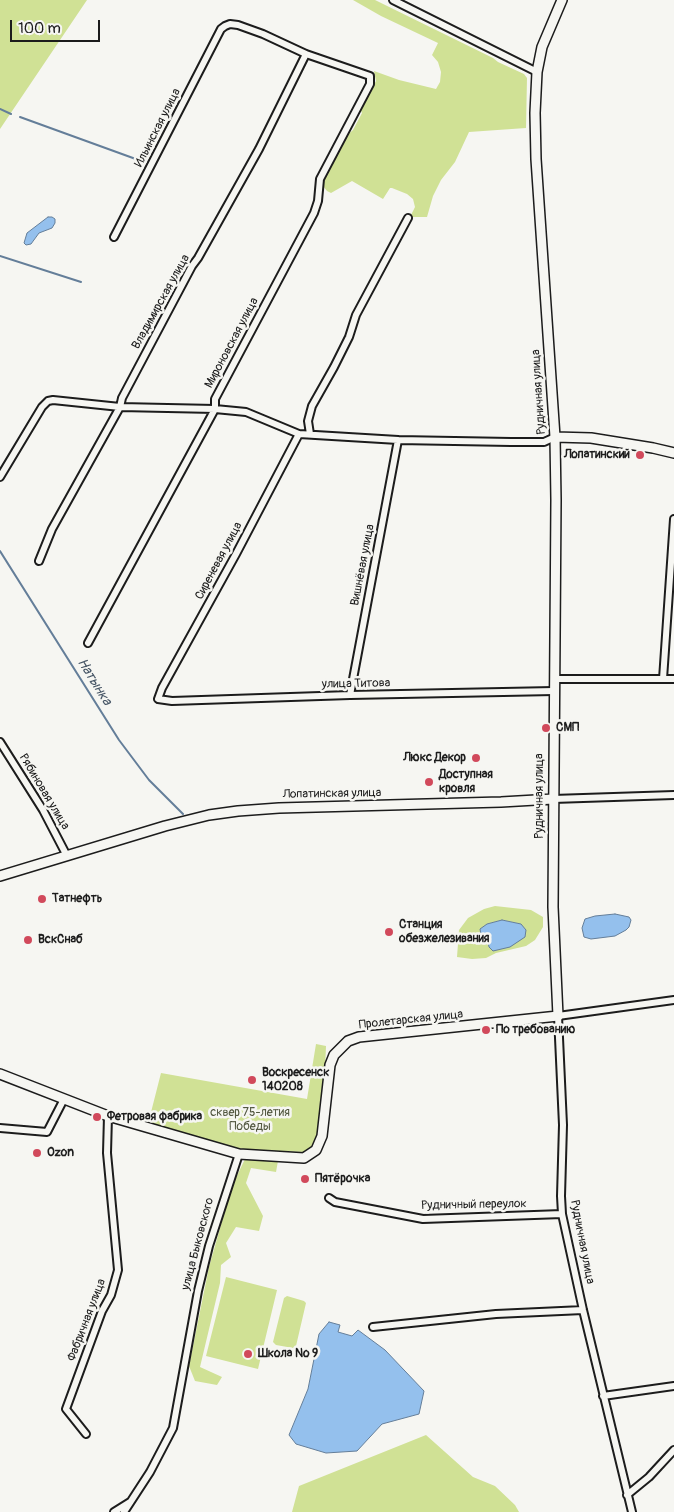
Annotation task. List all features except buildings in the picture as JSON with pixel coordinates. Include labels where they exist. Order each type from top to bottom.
[{"type":"street","points":[[393,0],[537,72]]},
{"type":"street","name":"Рудничная улица","points":[[562,0],[542,47],[537,72],[535,113],[556,500],[553,907],[563,1125],[561,1196],[562,1214],[583,1310],[632,1512]]},
{"type":"street","name":"Ильинская улица","points":[[114,237],[221,29],[230,24],[238,25],[306,54]]},
{"type":"street","name":"Мироновская улица","points":[[88,643],[215,409],[216,399],[317,207],[320,179],[370,84],[370,76],[306,54]]},
{"type":"street","name":"Владимирская улица","points":[[38,560],[52,529],[120,406],[122,398],[192,266],[259,148],[306,54]]},
{"type":"street","points":[[310,434],[308,421],[312,406],[349,337],[356,315],[408,218]]},
{"type":"street","points":[[0,477],[42,408],[48,401],[59,400],[120,406],[215,409],[246,412],[299,434],[398,440],[511,442],[544,442],[554,437],[591,438],[674,453]]},
{"type":"street","name":"Сиреневая улица","points":[[158,699],[162,688],[236,554],[299,434]]},
{"type":"street","name":"Вишнёвая улица","points":[[350,695],[398,440]]},
{"type":"street","points":[[663,679],[674,519]]},
{"type":"street","points":[[555,679],[674,679]]},
{"type":"street","name":"улица Титова","points":[[158,699],[172,701],[554,691]]},
{"type":"street","name":"Рябиновая улица","points":[[0,742],[43,810],[67,856]]},
{"type":"street","name":"Лопатинская улица","points":[[0,876],[191,819],[238,811],[674,795]]},
{"type":"street","name":"Пролетарская улица","points":[[239,1154],[304,1158],[316,1150],[322,1136],[330,1065],[334,1055],[348,1041],[359,1037],[558,1016],[674,1000]]},
{"type":"street","points":[[0,1074],[108,1116],[239,1154]]},
{"type":"street","points":[[0,1128],[47,1132],[64,1099]]},
{"type":"street","name":"Фабричная улица","points":[[86,1434],[66,1409],[102,1311],[111,1295],[118,1270],[107,1153],[108,1116]]},
{"type":"street","name":"улица Быковского","points":[[124,1512],[150,1472],[173,1428],[203,1267],[239,1154]]},
{"type":"street","name":"Рудничный переулок","points":[[329,1198],[335,1202],[423,1219],[562,1214]]},
{"type":"street","points":[[373,1327],[496,1314],[583,1310]]},
{"type":"street","points":[[603,1396],[674,1386]]},
{"type":"street","points":[[627,1496],[649,1477],[674,1450]]},
{"type":"street","points":[[114,1512],[131,1501]]},
{"type":"green space","points":[[0,0],[87,0],[0,129]]},
{"type":"green space","points":[[353,0],[375,0],[493,58],[524,74],[527,78],[526,128],[469,132],[455,162],[441,180],[433,196],[427,217],[410,217],[415,207],[413,199],[407,194],[392,188],[390,188],[383,199],[352,181],[331,193],[323,186],[326,173],[345,137],[353,130],[362,113],[360,109],[376,81],[374,71],[399,80],[436,89],[440,82],[441,72],[438,62],[432,55],[438,43],[381,16]]},
{"type":"green space","points":[[495,906],[531,910],[543,917],[543,927],[535,940],[526,946],[496,953],[486,958],[457,957],[459,930],[468,918],[484,909]],"holes":[[[502,920],[521,924],[489,948],[487,924]]]},
{"type":"green space","name":"сквер 75-летия Победы","points":[[316,1044],[326,1046],[324,1094],[318,1142],[304,1152],[246,1150],[148,1124],[161,1073],[307,1099]]},
{"type":"green space","points":[[245,1159],[278,1161],[276,1172],[251,1168],[246,1183],[263,1216],[259,1231],[236,1227],[226,1243],[231,1257],[221,1265],[220,1283],[200,1367],[222,1377],[217,1385],[195,1381],[189,1366],[209,1267],[232,1186]]},
{"type":"green space","points":[[226,1277],[277,1290],[258,1369],[206,1356]]},
{"type":"green space","points":[[287,1296],[306,1303],[296,1346],[293,1348],[276,1345],[273,1342],[284,1298]]},
{"type":"green space","points":[[426,1435],[473,1477],[495,1486],[515,1505],[519,1512],[292,1512],[299,1486]]},
{"type":"water","points":[[48,217],[55,219],[52,228],[39,233],[31,244],[26,245],[24,243],[27,233]]},
{"type":"water","points":[[615,914],[629,917],[631,920],[626,930],[615,936],[591,939],[584,937],[582,928],[585,919]]},
{"type":"water","points":[[502,920],[521,924],[526,930],[525,937],[510,947],[493,951],[481,935],[480,929],[487,924]]},
{"type":"water","points":[[329,1322],[340,1325],[338,1332],[352,1336],[358,1330],[385,1350],[424,1391],[419,1414],[382,1424],[357,1451],[326,1453],[296,1444],[289,1435],[308,1389],[319,1334]]},
{"type":"waterway","points":[[0,109],[11,114]]},
{"type":"waterway","points":[[20,117],[144,162]]},
{"type":"waterway","points":[[0,256],[81,282]]},
{"type":"waterway","name":"Натынка","points":[[0,551],[119,740],[149,780],[183,814]]},
{"type":"place","name":"Лопатинский","points":[[640,455]]},
{"type":"place","name":"СМП","points":[[546,728]]},
{"type":"place","name":"Люкс Декор","points":[[476,758]]},
{"type":"place","name":"Доступная кровля","points":[[429,782]]},
{"type":"place","name":"Татнефть","points":[[42,899]]},
{"type":"place","name":"Станция обезжелезивания","points":[[389,932]]},
{"type":"place","name":"ВскСнаб","points":[[28,940]]},
{"type":"place","name":"По требованию","points":[[486,1030]]},
{"type":"place","name":"Воскресенск 140208","points":[[252,1080]]},
{"type":"place","name":"Фетровая фабрика","points":[[97,1117]]},
{"type":"place","name":"Ozon","points":[[37,1153]]},
{"type":"place","name":"Пятёрочка","points":[[305,1179]]},
{"type":"place","name":"Школа № 9","points":[[248,1354]]}]
